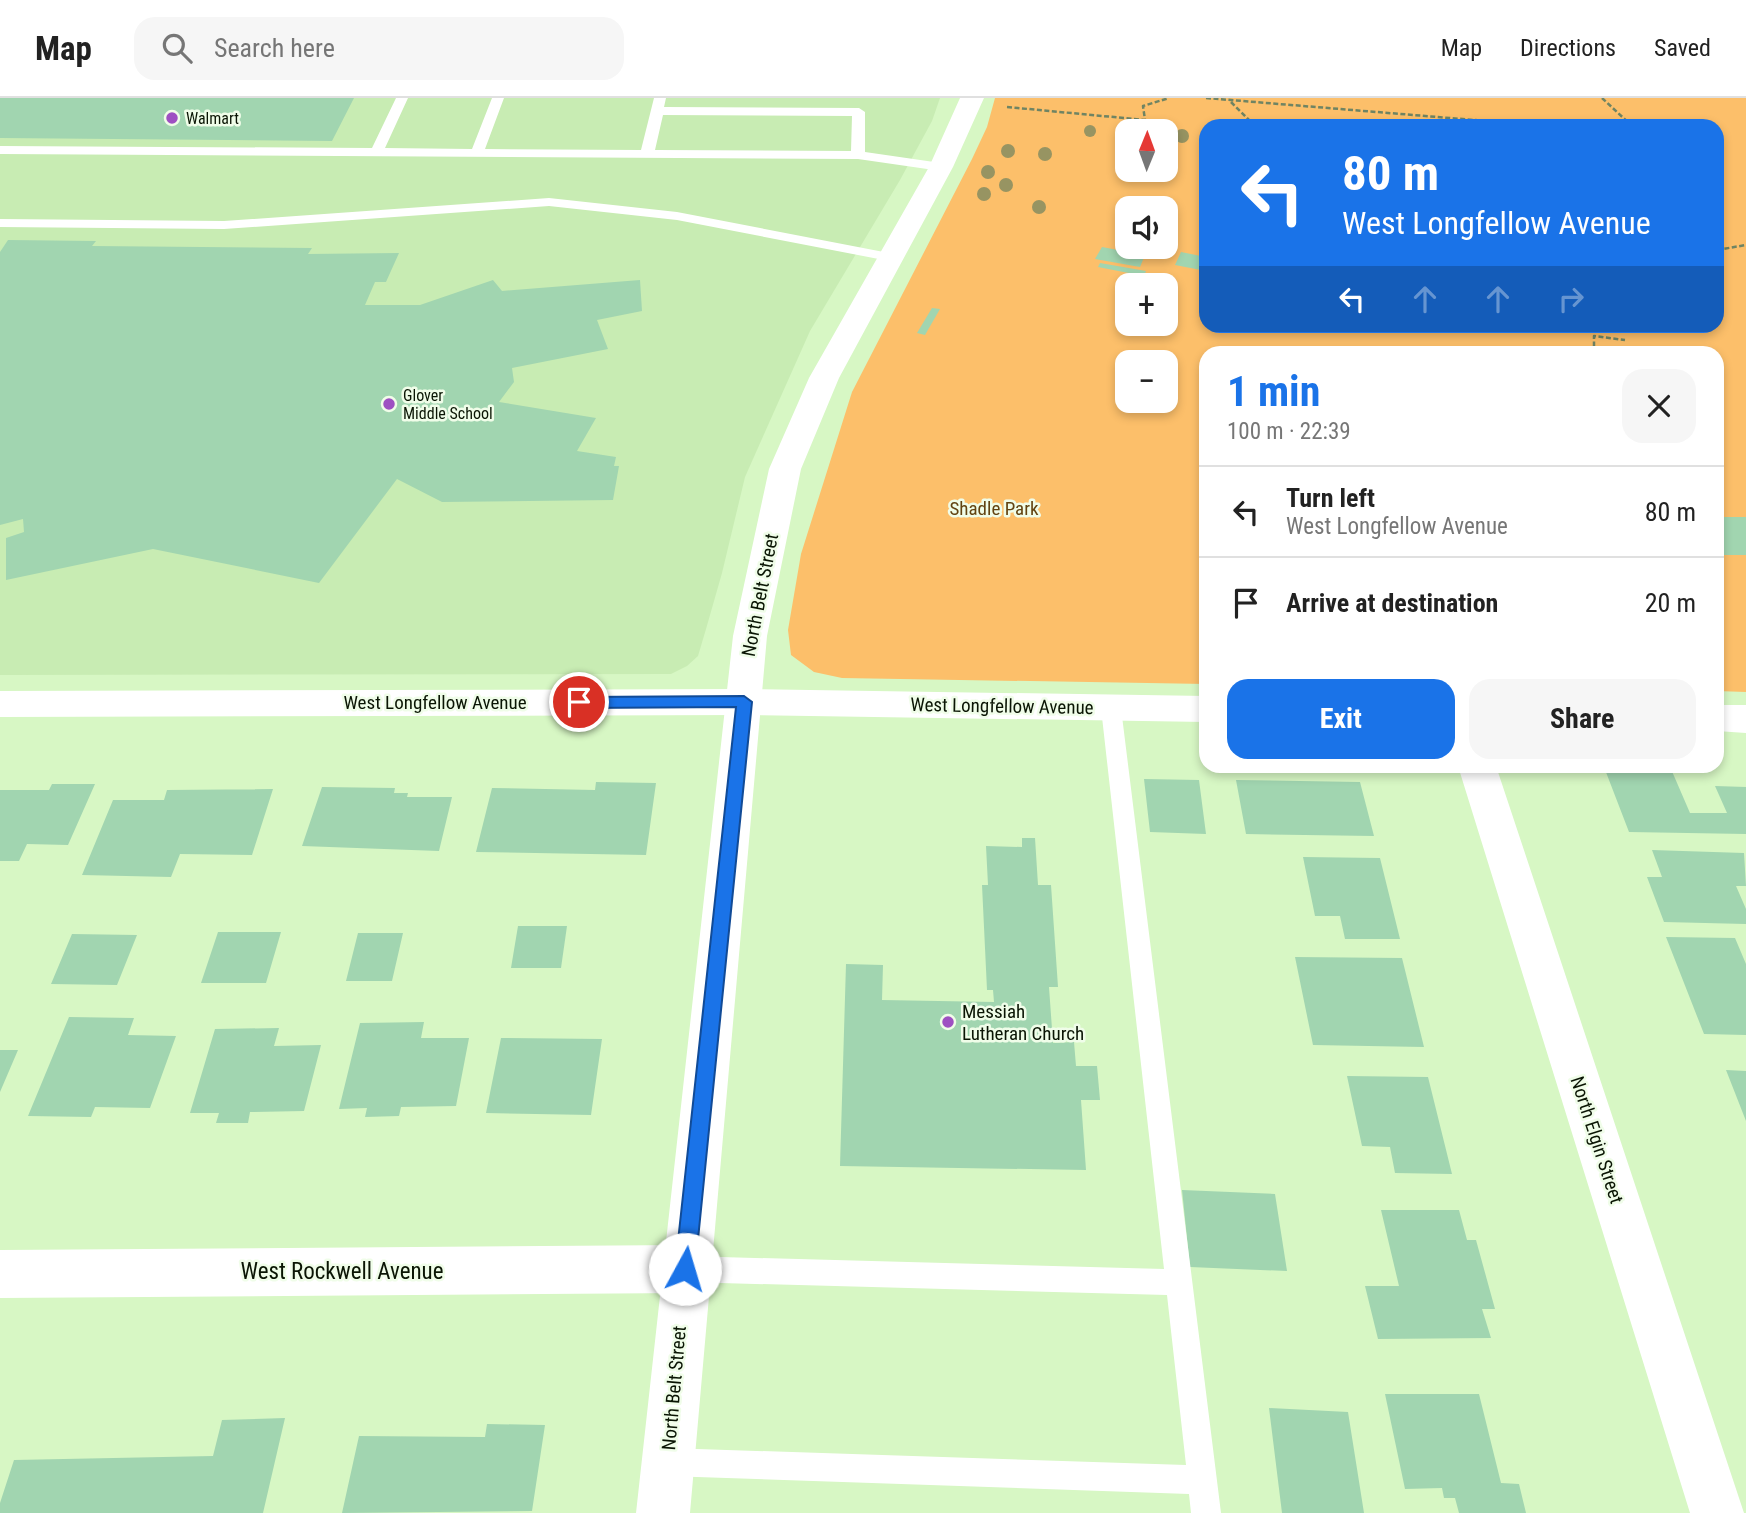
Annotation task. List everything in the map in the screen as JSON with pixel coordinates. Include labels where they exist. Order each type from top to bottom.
[{"type":"street","name":"North Belt Street","points":[[663,1513],[685,1269],[750,636],[786,469],[824,378],[889,257],[940,167],[985,102]]},
{"type":"street","name":"West Longfellow Avenue","points":[[0,704],[744,702],[1199,709]]},
{"type":"street","points":[[1724,718],[1746,719]]},
{"type":"street","name":"North Elgin Street","points":[[1479,773],[1717,1513]]},
{"type":"street","name":"West Rockwell Avenue","points":[[0,1274],[685,1269]]},
{"type":"lane","points":[[377,152],[402,98]]},
{"type":"lane","points":[[477,153],[498,98]]},
{"type":"lane","points":[[647,154],[659,105],[859,112],[858,155]]},
{"type":"lane","points":[[0,150],[858,155],[940,167]]},
{"type":"lane","points":[[0,223],[224,225],[549,202],[601,205],[680,216],[889,257]]},
{"type":"lane","points":[[1111,708],[1206,1513]]},
{"type":"lane","points":[[685,1269],[1179,1282]]},
{"type":"lane","points":[[667,1462],[1202,1480]]},
{"type":"path","points":[[985,102],[1127,121],[1145,120],[1143,106],[1169,98]]},
{"type":"path","points":[[1206,98],[1465,119]]},
{"type":"path","points":[[1602,98],[1624,119]]},
{"type":"path","points":[[1229,99],[1248,119]]},
{"type":"path","points":[[1724,249],[1746,245]]},
{"type":"path","points":[[1594,346],[1594,336],[1625,340]]},
{"type":"shaded area","name":"Glover Middle School","points":[[0,98],[940,98],[932,121],[900,180],[810,331],[745,477],[722,573],[698,656],[687,666],[671,674],[0,675]]},
{"type":"green space","name":"Shadle Park","points":[[995,98],[1746,98],[1746,692],[1724,691],[1724,346],[1199,346],[1199,684],[842,678],[814,672],[791,655],[788,630],[801,554],[852,392],[972,159],[987,127]]},
{"type":"building","name":"Walmart","points":[[0,98],[354,98],[332,141],[0,138]]},
{"type":"building","points":[[8,240],[96,241],[92,246],[312,248],[308,254],[399,253],[386,282],[375,282],[365,305],[420,305],[493,280],[502,291],[640,280],[642,311],[597,320],[608,349],[512,368],[514,382],[499,402],[596,418],[577,451],[616,457],[614,466],[619,466],[613,500],[442,502],[397,479],[319,583],[153,549],[6,580],[6,538],[24,532],[23,519],[0,525],[0,252]]},
{"type":"building","points":[[1102,247],[1115,249],[1115,259],[1143,259],[1140,267],[1095,259]]},
{"type":"building","points":[[1181,252],[1199,256],[1199,270],[1175,265]]},
{"type":"building","points":[[1100,263],[1146,271],[1129,273],[1098,267]]},
{"type":"building","points":[[932,308],[940,309],[925,335],[917,333]]},
{"type":"building","points":[[1724,517],[1746,517],[1746,555],[1724,555]]},
{"type":"building","points":[[1606,773],[1673,773],[1690,813],[1727,813],[1715,786],[1746,787],[1746,834],[1629,832]]},
{"type":"building","points":[[1144,779],[1199,780],[1206,834],[1150,832]]},
{"type":"building","points":[[1236,780],[1360,782],[1374,836],[1246,834]]},
{"type":"building","points":[[596,782],[656,783],[646,855],[476,852],[492,788],[595,790]]},
{"type":"building","points":[[52,784],[95,784],[68,845],[27,844],[19,861],[0,861],[0,790],[49,790]]},
{"type":"building","points":[[322,787],[395,788],[394,793],[408,793],[407,797],[452,797],[439,851],[302,846]]},
{"type":"building","points":[[273,789],[252,855],[180,854],[171,877],[82,875],[113,800],[164,800],[167,790]]},
{"type":"building","name":"Messiah Lutheran Church","points":[[1022,838],[1035,838],[1038,885],[1051,885],[1058,987],[1049,987],[1053,1043],[1074,1042],[1076,1066],[1097,1066],[1100,1100],[1081,1100],[1086,1170],[840,1166],[846,964],[883,965],[882,1000],[994,1002],[993,990],[987,990],[982,885],[988,885],[986,846],[1022,847]]},
{"type":"building","points":[[1652,850],[1744,853],[1746,886],[1736,886],[1746,909],[1746,924],[1664,922],[1647,877],[1662,877]]},
{"type":"building","points":[[1303,857],[1380,858],[1400,939],[1345,939],[1340,916],[1315,916]]},
{"type":"building","points":[[518,926],[567,926],[561,968],[511,968]]},
{"type":"building","points":[[218,932],[281,932],[266,983],[201,983]]},
{"type":"building","points":[[358,933],[403,933],[392,981],[346,981]]},
{"type":"building","points":[[72,934],[137,935],[117,985],[51,984]]},
{"type":"building","points":[[1666,937],[1735,938],[1746,964],[1746,1035],[1704,1034]]},
{"type":"building","points":[[1295,957],[1402,958],[1424,1047],[1313,1045]]},
{"type":"building","points":[[69,1017],[134,1018],[128,1035],[176,1036],[150,1108],[95,1107],[91,1117],[28,1116]]},
{"type":"building","points":[[424,1022],[421,1038],[469,1038],[456,1106],[401,1107],[399,1116],[365,1117],[367,1108],[339,1109],[360,1023]]},
{"type":"building","points":[[279,1028],[274,1046],[321,1045],[304,1111],[250,1112],[248,1123],[216,1123],[219,1113],[190,1113],[215,1029]]},
{"type":"building","points":[[501,1038],[602,1039],[591,1115],[486,1113]]},
{"type":"building","points":[[0,1050],[18,1050],[0,1092]]},
{"type":"building","points":[[1726,1070],[1746,1071],[1746,1121]]},
{"type":"building","points":[[1347,1076],[1428,1077],[1452,1174],[1395,1173],[1390,1147],[1362,1146]]},
{"type":"building","points":[[1182,1190],[1275,1194],[1287,1271],[1190,1267]]},
{"type":"building","points":[[1381,1210],[1459,1210],[1467,1240],[1476,1240],[1495,1309],[1482,1309],[1491,1338],[1378,1339],[1365,1286],[1399,1286]]},
{"type":"building","points":[[1385,1394],[1479,1394],[1501,1483],[1519,1484],[1526,1513],[1459,1513],[1455,1498],[1444,1498],[1442,1488],[1405,1489]]},
{"type":"building","points":[[1269,1408],[1348,1412],[1364,1513],[1282,1513]]},
{"type":"building","points":[[285,1418],[263,1513],[0,1513],[0,1503],[14,1460],[213,1456],[222,1420]]},
{"type":"building","points":[[487,1424],[545,1425],[532,1511],[342,1513],[359,1436],[485,1437]]},
{"type":"place","name":"Walmart","points":[[172,118]]},
{"type":"place","name":"Glover Middle School","points":[[389,404]]},
{"type":"place","name":"Messiah Lutheran Church","points":[[948,1022]]},
{"type":"route","points":[[579,702],[744,702],[685,1269]]}]
